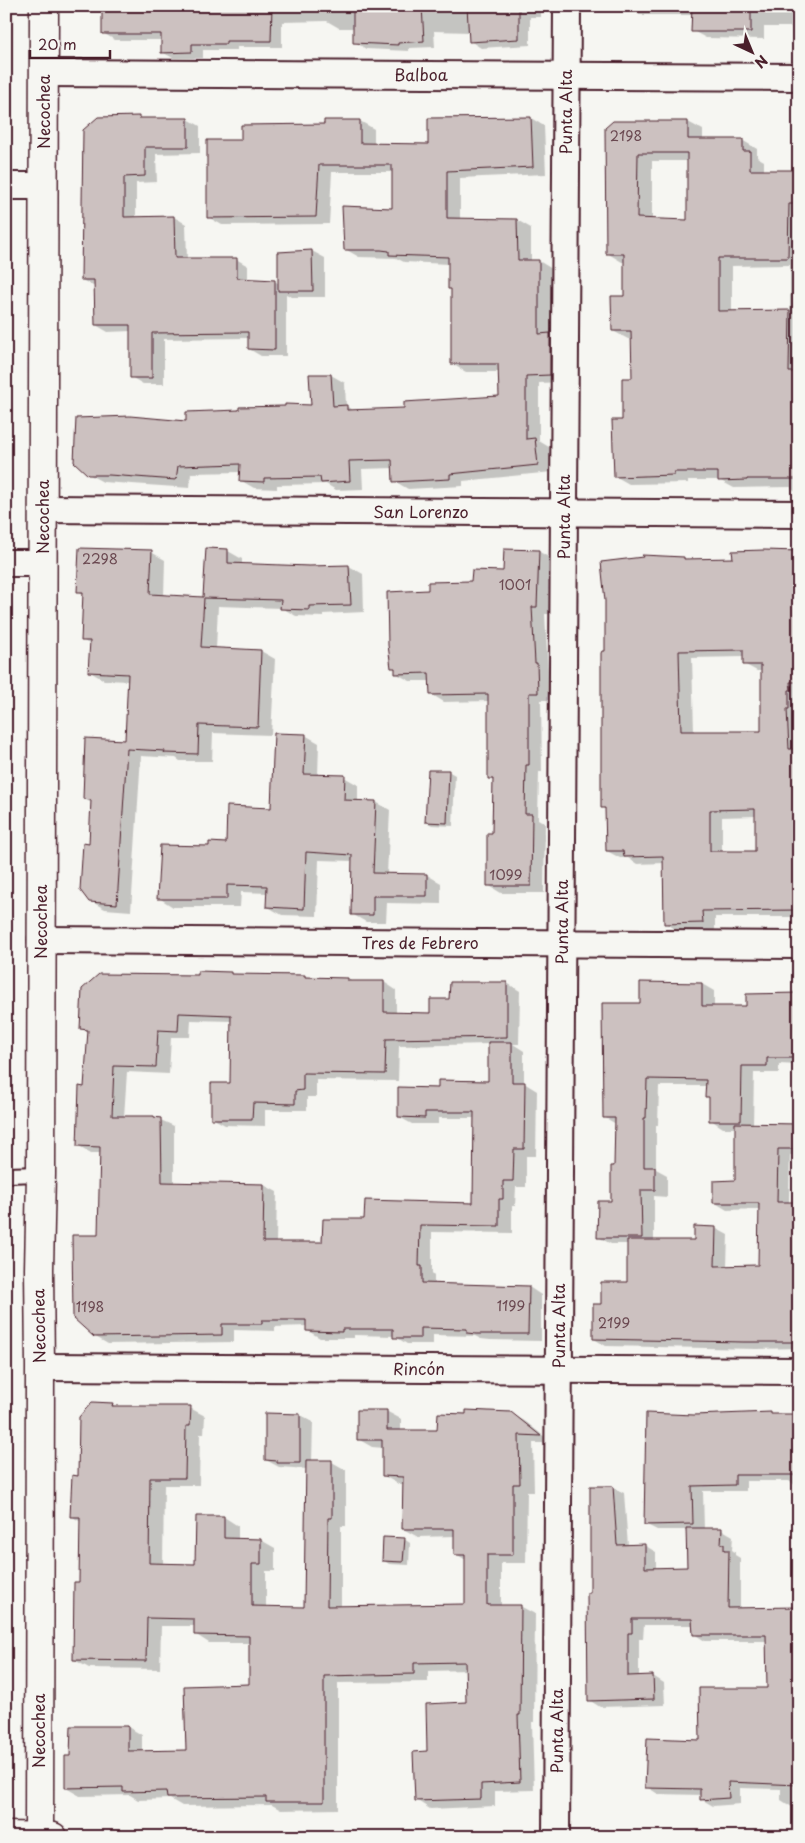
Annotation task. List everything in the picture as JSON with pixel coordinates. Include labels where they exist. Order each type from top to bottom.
[{"type":"main road","name":"Necochea","points":[[39,1837],[39,1269],[41,1174],[44,6]]},
{"type":"main road","points":[[6,1836],[53,1837]]},
{"type":"street","name":"Punta Alta","points":[[556,1837],[566,6]]},
{"type":"street","name":"Balboa","points":[[44,73],[799,77]]},
{"type":"street","points":[[6,186],[44,186]]},
{"type":"street","name":"San Lorenzo","points":[[43,509],[799,514]]},
{"type":"street","points":[[6,563],[42,563]]},
{"type":"street","name":"Tres de Febrero","points":[[41,940],[799,945]]},
{"type":"street","name":"Rincón","points":[[40,1367],[799,1371]]},
{"type":"lane","points":[[6,1175],[41,1174]]},
{"type":"shaded area","points":[[6,6],[14,6],[12,140],[6,139]]},
{"type":"shaded area","points":[[6,600],[8,600],[6,752]]},
{"type":"building","points":[[163,6],[272,6],[271,41],[226,41],[226,44],[192,44],[192,52],[161,53],[161,34],[102,34],[102,11],[163,10]]},
{"type":"building","points":[[353,6],[422,6],[424,41],[398,43],[398,45],[353,43]]},
{"type":"building","points":[[467,6],[519,6],[519,39],[469,42]]},
{"type":"building","points":[[692,6],[751,6],[751,32],[691,32]]},
{"type":"building","points":[[139,116],[139,118],[188,118],[188,147],[145,147],[145,176],[124,177],[124,217],[174,216],[175,258],[237,258],[237,278],[275,280],[275,350],[248,349],[248,332],[152,333],[152,378],[130,378],[130,325],[95,325],[94,280],[81,280],[83,130],[98,117]]},
{"type":"building","points":[[531,117],[533,167],[447,171],[447,218],[517,219],[518,260],[539,260],[539,334],[550,333],[550,375],[526,376],[526,439],[535,438],[538,465],[450,474],[450,479],[393,482],[392,460],[349,461],[350,481],[321,483],[320,477],[264,478],[264,482],[239,481],[240,464],[178,466],[176,480],[88,475],[74,462],[76,418],[130,416],[186,421],[186,412],[239,410],[239,407],[285,406],[285,404],[311,405],[309,374],[331,374],[333,406],[347,405],[347,410],[404,408],[404,402],[499,396],[498,364],[451,364],[451,289],[448,289],[448,257],[389,255],[389,251],[381,250],[344,250],[342,206],[392,208],[392,165],[319,165],[316,217],[207,218],[207,140],[241,140],[241,125],[324,124],[324,120],[360,120],[360,143],[428,144],[428,118]]},
{"type":"building","points":[[613,121],[688,121],[688,139],[743,139],[743,151],[750,151],[750,170],[799,170],[799,204],[789,204],[788,258],[718,258],[718,311],[790,310],[789,372],[799,372],[799,479],[718,481],[718,472],[674,472],[674,475],[614,477],[612,420],[622,420],[622,378],[632,378],[631,331],[612,331],[611,296],[624,296],[624,254],[606,254],[605,128]],"holes":[[[638,153],[687,153],[687,220],[637,218]]]},
{"type":"building","points":[[312,250],[313,291],[278,291],[278,252]]},
{"type":"building","points":[[79,548],[152,550],[150,594],[203,597],[206,548],[228,549],[228,563],[309,566],[349,565],[351,605],[309,606],[309,610],[280,609],[281,600],[204,598],[201,647],[261,650],[258,727],[199,725],[198,754],[127,749],[117,904],[89,902],[80,890],[83,843],[89,844],[91,800],[83,799],[85,738],[125,740],[128,674],[88,672],[90,641],[81,641],[83,592],[77,592]]},
{"type":"building","points":[[504,549],[539,550],[537,607],[532,607],[538,693],[529,693],[529,765],[526,765],[525,814],[532,814],[531,886],[487,886],[487,833],[492,833],[493,779],[488,779],[488,694],[430,695],[429,673],[395,674],[395,668],[391,668],[388,645],[387,592],[428,590],[428,582],[471,581],[472,570],[503,571]]},
{"type":"building","points":[[732,551],[799,551],[799,682],[790,682],[789,709],[787,709],[789,749],[799,749],[799,910],[702,911],[703,923],[664,924],[663,856],[624,857],[623,851],[606,851],[605,808],[601,808],[601,653],[605,651],[605,601],[601,562],[643,557],[642,555],[684,557],[684,559],[733,558]],"holes":[[[743,650],[743,665],[761,665],[761,731],[681,731],[679,651]],[[755,809],[755,851],[710,851],[710,810]]]},
{"type":"building","points":[[274,733],[306,734],[304,774],[345,775],[344,800],[376,801],[373,873],[427,874],[427,896],[373,896],[373,915],[351,915],[352,855],[306,852],[304,909],[266,907],[267,886],[227,885],[227,899],[157,899],[160,845],[209,846],[209,842],[226,843],[227,806],[271,808]]},
{"type":"building","points":[[428,770],[449,770],[447,823],[425,822]]},
{"type":"building","points":[[198,971],[231,972],[231,974],[305,975],[305,977],[348,978],[348,981],[384,981],[384,1012],[430,1013],[430,999],[449,999],[450,982],[507,982],[507,1037],[386,1039],[385,1074],[303,1073],[303,1090],[295,1091],[295,1104],[253,1103],[252,1119],[211,1119],[211,1083],[230,1083],[231,1015],[179,1013],[178,1031],[158,1030],[156,1067],[114,1066],[112,1116],[154,1116],[161,1118],[162,1182],[264,1184],[263,1242],[322,1242],[323,1219],[364,1219],[365,1200],[473,1203],[474,1112],[425,1112],[425,1118],[398,1117],[398,1087],[438,1088],[438,1080],[488,1081],[488,1042],[512,1042],[512,1082],[525,1082],[524,1149],[514,1149],[513,1181],[503,1181],[503,1199],[499,1199],[499,1226],[420,1225],[419,1266],[422,1266],[422,1283],[529,1286],[528,1334],[476,1334],[467,1333],[467,1329],[421,1328],[421,1338],[393,1338],[393,1329],[342,1329],[342,1332],[306,1331],[306,1320],[262,1320],[262,1324],[222,1324],[222,1335],[94,1337],[73,1318],[72,1235],[98,1235],[100,1147],[77,1146],[79,1086],[84,1087],[88,1030],[80,1029],[82,989],[99,974],[198,975]]},
{"type":"building","points":[[640,982],[702,983],[702,1006],[746,1006],[746,994],[799,993],[799,1058],[767,1058],[767,1066],[742,1066],[741,1121],[709,1121],[709,1097],[705,1097],[706,1080],[647,1079],[646,1118],[644,1118],[644,1167],[655,1167],[655,1190],[641,1190],[642,1238],[597,1238],[598,1201],[611,1201],[611,1166],[614,1166],[615,1118],[603,1118],[602,1003],[640,1003]]},
{"type":"building","points":[[735,1123],[799,1124],[799,1149],[778,1149],[777,1202],[799,1202],[799,1342],[593,1339],[593,1304],[601,1304],[601,1282],[627,1282],[627,1240],[694,1240],[694,1226],[716,1227],[715,1266],[758,1265],[759,1203],[713,1203],[713,1181],[735,1180]]},
{"type":"building","points":[[92,1402],[113,1403],[112,1406],[191,1406],[190,1426],[186,1426],[185,1478],[150,1478],[149,1563],[195,1564],[196,1516],[224,1516],[224,1538],[261,1539],[261,1564],[252,1564],[252,1606],[304,1607],[306,1460],[332,1460],[332,1518],[328,1518],[327,1606],[465,1604],[465,1555],[454,1555],[454,1529],[402,1529],[403,1477],[382,1476],[382,1440],[357,1440],[357,1410],[387,1410],[387,1430],[437,1430],[438,1413],[466,1414],[466,1410],[511,1412],[541,1436],[519,1435],[520,1484],[513,1484],[513,1555],[487,1555],[487,1605],[521,1605],[520,1715],[518,1715],[520,1782],[481,1784],[481,1799],[415,1801],[413,1752],[427,1751],[426,1704],[466,1702],[465,1662],[414,1663],[414,1674],[324,1676],[324,1802],[266,1802],[266,1797],[167,1798],[166,1791],[123,1792],[123,1787],[65,1788],[65,1756],[70,1756],[71,1726],[128,1726],[128,1751],[186,1750],[184,1686],[249,1684],[249,1636],[194,1635],[194,1619],[147,1618],[146,1661],[73,1660],[74,1582],[79,1582],[80,1517],[70,1517],[72,1475],[78,1476],[79,1417]]},
{"type":"building","points":[[771,1412],[771,1414],[799,1414],[799,1475],[735,1475],[735,1485],[692,1486],[693,1524],[644,1525],[646,1413],[694,1415]]},
{"type":"building","points":[[265,1413],[300,1414],[300,1463],[277,1463],[277,1461],[265,1460]]},
{"type":"building","points":[[590,1486],[613,1486],[617,1545],[645,1544],[645,1568],[687,1567],[686,1528],[722,1528],[721,1544],[724,1544],[724,1550],[729,1550],[728,1608],[799,1607],[799,1785],[728,1782],[729,1798],[700,1800],[700,1789],[645,1788],[647,1738],[700,1740],[699,1688],[767,1688],[766,1635],[693,1635],[692,1619],[632,1619],[632,1633],[628,1633],[628,1676],[653,1675],[654,1699],[588,1701],[587,1593],[590,1593]]},
{"type":"building","points":[[383,1537],[405,1538],[403,1562],[382,1561]]}]
